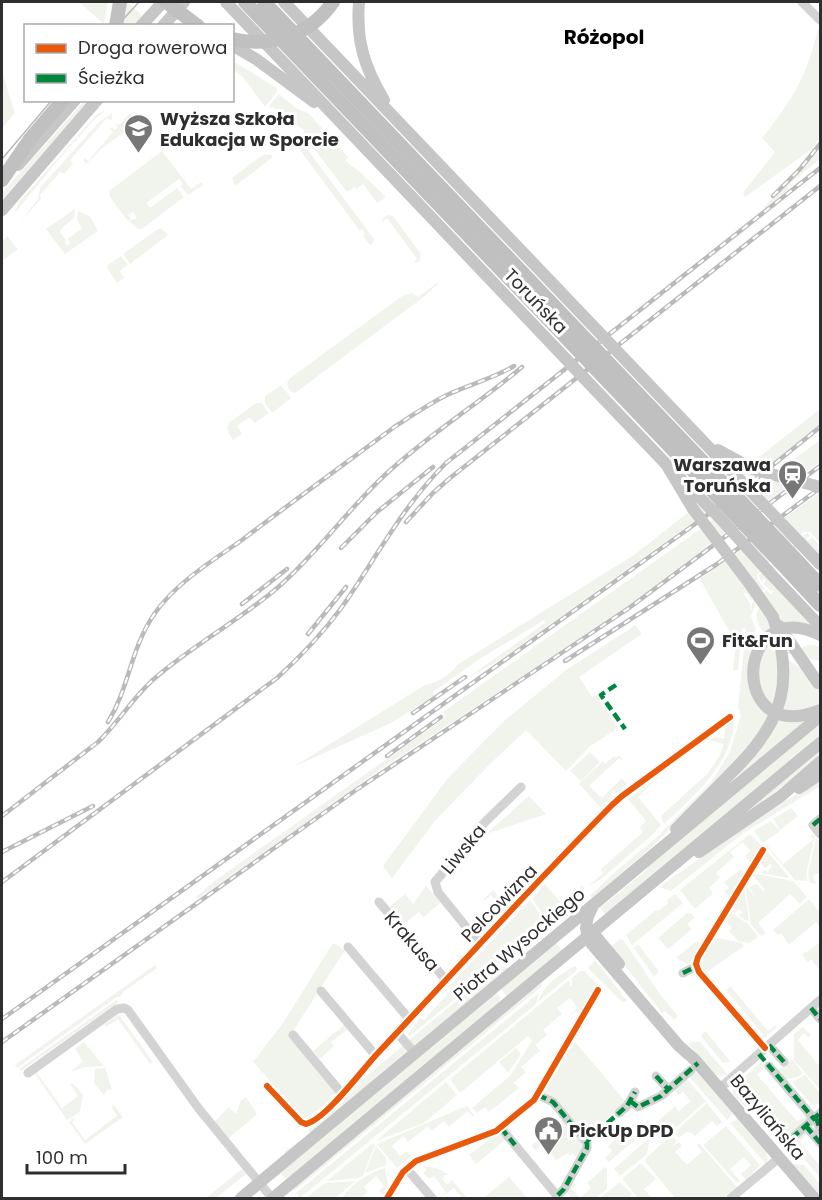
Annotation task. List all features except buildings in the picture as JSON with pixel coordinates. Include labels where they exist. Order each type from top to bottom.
[{"type":"highway","points":[[116,24],[120,2]]},
{"type":"highway","points":[[165,2],[195,24]]},
{"type":"highway","name":"Toruńska","points":[[245,2],[268,14],[322,80],[785,558],[820,605]]},
{"type":"highway","points":[[234,39],[261,42],[290,36],[318,20],[333,2]]},
{"type":"highway","points":[[2,182],[30,139],[62,102]]},
{"type":"highway","name":"Toruńska","points":[[785,558],[820,585]]},
{"type":"main road","points":[[143,24],[165,2]]},
{"type":"main road","points":[[165,24],[184,2]]},
{"type":"main road","name":"Toruńska","points":[[226,2],[268,14],[322,80],[352,134],[720,518],[785,558],[820,564]]},
{"type":"main road","points":[[359,2],[358,30],[366,66],[385,102],[408,132]]},
{"type":"main road","points":[[234,46],[256,59],[322,80]]},
{"type":"main road","name":"Toruńska","points":[[322,80],[408,132],[683,421],[785,558],[820,626]]},
{"type":"main road","points":[[2,182],[73,102]]},
{"type":"main road","points":[[2,210],[95,102]]},
{"type":"main road","points":[[683,421],[710,444],[747,467],[775,477],[820,487]]},
{"type":"main road","points":[[666,464],[684,496],[773,617],[820,687]]},
{"type":"main road","points":[[664,846],[684,820],[759,743],[769,728],[782,698],[784,677],[784,662],[773,617]]},
{"type":"main road","points":[[820,635],[794,628],[779,631],[759,649],[753,666],[754,687],[761,699],[772,710],[785,715],[804,715],[820,710]]},
{"type":"main road","name":"Piotra Wysockiego","points":[[241,1198],[820,716]]},
{"type":"main road","points":[[275,1198],[589,933],[676,864],[820,743]]},
{"type":"main road","points":[[781,796],[820,762]]},
{"type":"main road","points":[[676,864],[709,846],[781,796],[820,774]]},
{"type":"main road","points":[[589,933],[587,917],[594,904]]},
{"type":"main road","points":[[559,934],[573,927],[589,933]]},
{"type":"main road","name":"Bazyliańska","points":[[589,933],[693,1064],[720,1088],[814,1198]]},
{"type":"main road","points":[[489,993],[496,991],[503,994],[504,1000],[500,1010]]},
{"type":"street","points":[[802,2],[820,20]]},
{"type":"street","name":"Pelcowizna","points":[[267,1086],[304,1124],[313,1121],[343,1095],[446,980],[622,796],[730,717]]},
{"type":"street","name":"Liwska","points":[[480,944],[438,892],[435,882],[485,822],[521,787]]},
{"type":"street","points":[[817,822],[820,834]]},
{"type":"street","points":[[763,850],[698,957],[697,966],[699,972],[784,1062]]},
{"type":"street","name":"Krakusa","points":[[379,903],[446,980]]},
{"type":"street","points":[[348,947],[410,1020]]},
{"type":"street","points":[[683,973],[697,966]]},
{"type":"street","points":[[387,1198],[419,1159],[501,1128],[534,1101],[598,990]]},
{"type":"street","points":[[321,991],[376,1056]]},
{"type":"street","points":[[720,1088],[820,1000]]},
{"type":"street","points":[[28,1073],[117,1009],[124,1008],[130,1013],[199,1108],[275,1198]]},
{"type":"street","points":[[811,1008],[820,1019]]},
{"type":"street","points":[[397,1033],[415,1053]]},
{"type":"street","points":[[293,1035],[343,1095]]},
{"type":"street","points":[[619,1113],[632,1097],[635,1107],[639,1107],[661,1096],[693,1064]]},
{"type":"street","points":[[769,1066],[817,1116],[820,1130]]},
{"type":"street","points":[[656,1076],[668,1089]]},
{"type":"street","points":[[501,1128],[558,1197],[587,1143],[552,1102],[538,1095]]},
{"type":"street","points":[[792,1137],[817,1116]]},
{"type":"street","points":[[806,1126],[820,1143]]},
{"type":"street","points":[[731,1198],[779,1158]]},
{"type":"street","points":[[408,1170],[432,1198]]},
{"type":"shaded area","points":[[79,2],[108,2],[104,24]]},
{"type":"shaded area","points":[[123,2],[127,2],[140,13],[141,17],[135,24],[109,24]]},
{"type":"shaded area","points":[[818,29],[820,30],[820,137],[812,149],[745,197],[743,193],[775,152],[762,138],[797,87],[809,61]]},
{"type":"shaded area","points":[[234,62],[277,88],[277,92],[265,107],[243,77],[234,71]]},
{"type":"shaded area","points":[[2,72],[15,113],[2,128]]},
{"type":"shaded area","points":[[279,94],[296,108],[309,114],[348,157],[345,161],[386,197],[377,203],[363,184],[347,192],[303,134],[304,130],[273,106],[271,108],[269,106]]},
{"type":"shaded area","points":[[83,102],[88,102],[2,200],[2,193]]},
{"type":"shaded area","points":[[106,110],[59,159],[14,214],[19,202],[97,114]]},
{"type":"shaded area","points":[[112,113],[112,119],[107,118],[70,160],[73,164],[64,174],[60,172],[40,195],[41,199],[20,222],[38,199],[40,188],[99,122]]},
{"type":"shaded area","points":[[130,113],[136,120],[142,114],[149,120],[146,121],[143,118],[100,150],[84,166],[86,163],[83,160],[85,158],[88,161],[113,132],[110,129],[112,127],[115,130],[118,127],[115,123],[119,125]]},
{"type":"shaded area","points":[[301,141],[374,239],[373,243],[370,245],[363,236],[365,234],[362,229],[360,231],[294,142]]},
{"type":"shaded area","points":[[820,148],[820,159],[787,186],[789,189],[765,209],[764,207]]},
{"type":"shaded area","points":[[162,151],[191,189],[201,182],[203,185],[188,195],[180,186],[183,184],[179,179],[146,203],[150,208],[177,188],[184,197],[142,229],[138,229],[129,221],[137,218],[133,212],[128,215],[131,219],[128,221],[110,197],[109,191]]},
{"type":"shaded area","points":[[264,154],[273,157],[235,186],[232,178]]},
{"type":"shaded area","points":[[75,209],[74,218],[60,232],[67,245],[71,243],[68,239],[82,228],[77,220],[78,211],[90,216],[98,231],[65,254],[46,229]]},
{"type":"shaded area","points":[[388,215],[393,216],[421,254],[419,262],[413,263],[417,259],[387,218],[382,222],[382,219]]},
{"type":"shaded area","points":[[158,229],[162,229],[168,235],[130,264],[123,254]]},
{"type":"shaded area","points":[[7,236],[18,249],[2,261],[2,242]]},
{"type":"shaded area","points":[[121,256],[128,265],[120,271],[124,278],[117,283],[107,268]]},
{"type":"shaded area","points":[[437,283],[421,299],[295,393],[290,391],[287,384],[289,379],[402,296],[412,293],[418,297]]},
{"type":"shaded area","points":[[280,386],[291,398],[272,413],[265,403],[265,396]]},
{"type":"shaded area","points":[[256,403],[261,403],[269,413],[255,423],[250,418],[246,419],[237,426],[242,434],[233,440],[228,429],[230,422]]},
{"type":"shaded area","points":[[820,409],[820,424],[773,463],[503,658],[463,681],[545,623],[544,620],[481,658],[433,692],[435,696],[391,723],[293,767],[425,685],[443,678],[457,665],[634,555]]},
{"type":"shaded area","points":[[820,440],[820,462],[624,609],[381,769],[198,899],[196,897],[213,882],[446,717],[443,712],[689,537]]},
{"type":"shaded area","points":[[820,492],[820,543],[810,532],[803,532],[757,575],[765,589],[752,601],[746,592],[744,594],[750,603],[751,614],[752,603],[766,590],[771,594],[774,591],[763,584],[766,581],[763,578],[762,582],[758,576],[807,533],[811,536],[806,538],[808,541],[812,537],[819,545],[817,547],[819,549],[820,547],[820,558],[803,540],[765,576],[818,629],[766,635],[757,621],[760,606],[756,603],[751,616],[756,631],[745,639],[746,629],[742,628],[738,670],[733,670],[736,643],[700,579]]},
{"type":"shaded area","points":[[636,625],[642,634],[579,677],[592,697],[596,695],[616,725],[615,730],[589,747],[566,771],[526,730],[435,821],[392,878],[383,866],[448,778],[504,721],[566,670]]},
{"type":"shaded area","points":[[760,636],[762,638],[750,665],[772,713],[768,720],[733,766],[652,847],[592,898],[590,896],[655,839],[712,781],[730,752],[741,715],[738,708],[744,648]]},
{"type":"shaded area","points":[[771,644],[787,652],[808,645],[820,647],[820,661],[779,652]]},
{"type":"shaded area","points":[[768,645],[779,655],[820,679],[820,706],[791,713],[767,701],[756,678],[763,651]]},
{"type":"shaded area","points":[[814,716],[686,823],[780,717],[798,720]]},
{"type":"shaded area","points":[[734,719],[727,750],[719,764],[699,790],[664,824],[661,816],[708,773],[720,755],[724,744],[709,740],[715,737],[724,739],[726,724]]},
{"type":"shaded area","points":[[820,721],[820,739],[607,916],[600,908]]},
{"type":"shaded area","points":[[820,748],[820,758],[707,843]]},
{"type":"shaded area","points":[[590,752],[600,762],[581,781],[570,771]]},
{"type":"shaded area","points":[[620,755],[623,761],[619,758],[589,786],[602,798],[622,778],[627,784],[617,793],[614,791],[611,794],[613,796],[601,808],[579,784],[603,761],[605,764],[614,756],[616,758]]},
{"type":"shaded area","points":[[662,774],[638,797],[661,825],[601,879],[588,887],[603,873],[601,869],[643,832],[640,827],[646,821],[628,799]]},
{"type":"shaded area","points":[[820,780],[820,786],[742,834],[671,891],[659,887],[762,815]]},
{"type":"shaded area","points":[[529,796],[546,814],[486,834]]},
{"type":"shaded area","points":[[791,808],[798,816],[780,830],[773,819]]},
{"type":"shaded area","points":[[771,821],[780,831],[763,843],[754,831]]},
{"type":"shaded area","points":[[750,834],[762,846],[753,862],[745,856],[750,851],[743,842],[730,852],[734,857],[716,873],[720,878],[709,888],[713,893],[695,909],[680,890]]},
{"type":"shaded area","points":[[813,834],[815,836],[806,874],[808,881],[795,880],[766,846],[783,864],[814,839],[810,837]]},
{"type":"shaded area","points":[[816,838],[820,843],[820,873],[813,875],[816,884],[810,882],[808,874]]},
{"type":"shaded area","points":[[766,850],[788,878],[761,873],[765,870],[767,872],[772,867],[770,864],[765,868],[759,861]]},
{"type":"shaded area","points":[[741,869],[744,873],[730,898],[724,891],[729,888],[724,882]]},
{"type":"shaded area","points":[[751,873],[793,881],[807,897],[800,904],[790,894],[758,923],[766,933],[761,936],[751,924],[745,885],[756,898],[749,887],[757,884],[763,891],[765,890]]},
{"type":"shaded area","points":[[545,884],[561,903],[583,885],[586,897],[573,910],[565,903],[563,905],[569,912],[565,916],[563,914],[556,918],[545,917],[532,899]]},
{"type":"shaded area","points":[[426,886],[441,902],[424,917],[419,912],[403,925],[389,907],[405,894],[413,904]]},
{"type":"shaded area","points":[[744,886],[749,919],[746,921],[738,915],[743,912],[739,909],[735,913],[730,910]]},
{"type":"shaded area","points":[[493,890],[506,906],[505,910],[480,934],[470,922],[472,920],[479,928],[499,905],[491,895],[484,899]]},
{"type":"shaded area","points":[[675,894],[683,903],[632,945],[626,935],[656,910],[659,911]]},
{"type":"shaded area","points":[[809,899],[820,913],[820,927],[816,922],[789,945],[781,933],[778,935],[773,930]]},
{"type":"shaded area","points":[[530,900],[543,919],[542,927],[410,1036],[408,1034],[420,1018],[424,1020],[451,990],[448,987]]},
{"type":"shaded area","points":[[729,911],[748,924],[757,938],[749,943],[738,941],[729,931],[732,928],[726,922]]},
{"type":"shaded area","points":[[687,913],[692,914],[695,918],[687,924],[692,929],[668,949],[658,938]]},
{"type":"shaded area","points":[[718,938],[742,943],[744,946],[704,974],[699,962],[707,948]]},
{"type":"shaded area","points":[[620,939],[678,1016],[674,1020],[665,1011],[662,1013],[610,947]]},
{"type":"shaded area","points":[[820,939],[819,970],[811,959],[808,962],[802,955],[819,943]]},
{"type":"shaded area","points":[[697,941],[701,946],[694,959],[688,964],[676,958]]},
{"type":"shaded area","points":[[555,942],[564,952],[507,997],[500,988]]},
{"type":"shaded area","points":[[333,943],[345,950],[290,1036],[337,1092],[322,1107],[305,1118],[253,1062],[283,1023]]},
{"type":"shaded area","points":[[638,944],[659,972],[654,976],[634,948]]},
{"type":"shaded area","points":[[595,960],[627,1000],[625,1002],[622,1002],[588,968]]},
{"type":"shaded area","points":[[155,965],[157,968],[123,992],[120,997],[17,1068],[15,1065]]},
{"type":"shaded area","points":[[499,966],[508,968],[415,1046],[409,1040]]},
{"type":"shaded area","points":[[576,966],[577,970],[538,1002],[544,990],[553,980]]},
{"type":"shaded area","points":[[580,971],[584,971],[598,985],[580,1016],[576,1011],[570,1015],[578,1008],[570,998],[557,1008],[562,1014],[543,1030],[547,1035],[535,1045],[540,1051],[521,1067],[526,1072],[514,1083],[519,1088],[489,1112],[485,1107],[477,1113],[472,1108],[510,1076],[532,1041],[528,1036],[460,1093],[450,1079],[568,981],[572,986],[572,978]]},
{"type":"shaded area","points":[[726,981],[768,1031],[776,1025],[777,1027],[762,1040],[763,1034],[726,990],[730,987]]},
{"type":"shaded area","points":[[542,983],[541,987],[294,1191],[293,1188],[524,995]]},
{"type":"shaded area","points":[[496,993],[500,997],[499,1003],[288,1181],[280,1173]]},
{"type":"shaded area","points":[[539,993],[536,1004],[300,1198],[296,1193]]},
{"type":"shaded area","points":[[118,999],[117,1003],[21,1071],[19,1069]]},
{"type":"shaded area","points":[[118,1015],[153,1062],[150,1064],[118,1019],[106,1027],[104,1025]]},
{"type":"shaded area","points":[[344,1025],[348,1029],[331,1042],[334,1046],[320,1059],[313,1051]]},
{"type":"shaded area","points":[[803,1027],[811,1035],[808,1037],[804,1033],[798,1040],[820,1067],[820,1090],[794,1060],[794,1034]]},
{"type":"shaded area","points":[[705,1031],[729,1062],[723,1063],[701,1036]]},
{"type":"shaded area","points":[[84,1042],[104,1066],[85,1067],[71,1072],[83,1061],[75,1049]]},
{"type":"shaded area","points":[[575,1042],[625,1101],[625,1104],[588,1137],[541,1092],[568,1046],[571,1049]]},
{"type":"shaded area","points":[[700,1042],[728,1075],[715,1074],[688,1044]]},
{"type":"shaded area","points":[[405,1044],[410,1051],[286,1154],[284,1152],[309,1134],[309,1129]]},
{"type":"shaded area","points":[[516,1048],[521,1054],[508,1073],[499,1062]]},
{"type":"shaded area","points":[[792,1059],[803,1073],[798,1077],[783,1080],[777,1071]]},
{"type":"shaded area","points":[[762,1061],[771,1070],[769,1073],[764,1067],[757,1075],[797,1121],[806,1116],[811,1117],[789,1138],[739,1082]]},
{"type":"shaded area","points":[[105,1068],[112,1089],[107,1090],[104,1095],[94,1083],[95,1069]]},
{"type":"shaded area","points":[[696,1068],[732,1111],[732,1115],[727,1120],[688,1075]]},
{"type":"shaded area","points":[[37,1073],[62,1108],[78,1096],[70,1084],[76,1086],[83,1095],[80,1112],[67,1120],[35,1074]]},
{"type":"shaded area","points":[[805,1075],[820,1093],[820,1104],[812,1105],[792,1082]]},
{"type":"shaded area","points":[[685,1077],[706,1101],[668,1135],[657,1122],[675,1106],[679,1111],[691,1101],[683,1092],[679,1095],[673,1088]]},
{"type":"shaded area","points":[[446,1082],[457,1095],[424,1123],[376,1141]]},
{"type":"shaded area","points":[[734,1082],[745,1095],[752,1114],[733,1094]]},
{"type":"shaded area","points":[[246,1097],[257,1114],[228,1139],[214,1122],[229,1107],[236,1114],[241,1100]]},
{"type":"shaded area","points":[[707,1103],[722,1122],[717,1126],[712,1121],[695,1136],[686,1132],[679,1138],[675,1134],[679,1128]]},
{"type":"shaded area","points":[[114,1105],[123,1117],[85,1144],[69,1122],[73,1118],[75,1120],[72,1122],[85,1140],[117,1116],[111,1107]]},
{"type":"shaded area","points":[[467,1106],[474,1115],[473,1117],[468,1111],[449,1127],[444,1121],[432,1131],[428,1126],[408,1142],[404,1136],[392,1146],[400,1156],[407,1151],[411,1156],[397,1168],[377,1144]]},
{"type":"shaded area","points":[[563,1119],[585,1144],[578,1160],[573,1153],[570,1156],[568,1153],[556,1160],[542,1144],[535,1150],[532,1146],[530,1147]]},
{"type":"shaded area","points":[[739,1119],[766,1151],[768,1158],[766,1164],[730,1123]]},
{"type":"shaded area","points":[[648,1120],[652,1125],[609,1162],[605,1158],[612,1151],[608,1146],[636,1122],[640,1127]]},
{"type":"shaded area","points":[[726,1126],[760,1165],[746,1180],[741,1174],[751,1165],[744,1157],[730,1169],[740,1181],[737,1183],[703,1145]]},
{"type":"shaded area","points":[[806,1128],[812,1140],[806,1134],[800,1142],[820,1166],[820,1178],[791,1143]]},
{"type":"shaded area","points":[[500,1134],[505,1140],[476,1164],[469,1155],[495,1135]]},
{"type":"shaded area","points":[[673,1136],[677,1141],[671,1147],[679,1142],[682,1146],[675,1152],[687,1165],[702,1152],[697,1145],[699,1143],[737,1187],[723,1198],[675,1198],[645,1161],[668,1138]]},
{"type":"shaded area","points":[[650,1137],[647,1154],[620,1176],[614,1169]]},
{"type":"shaded area","points":[[373,1143],[375,1145],[363,1175],[359,1178],[327,1181]]},
{"type":"shaded area","points":[[376,1146],[386,1158],[386,1165],[365,1173]]},
{"type":"shaded area","points":[[640,1164],[656,1179],[644,1189],[652,1198],[638,1198],[623,1180]]},
{"type":"shaded area","points":[[791,1165],[804,1165],[820,1184],[820,1198]]},
{"type":"shaded area","points":[[423,1166],[436,1168],[448,1175],[442,1178],[447,1185],[452,1180],[467,1198],[462,1198],[454,1188],[439,1198],[446,1192],[434,1176],[429,1179],[423,1173],[427,1170]]},
{"type":"shaded area","points":[[605,1167],[607,1169],[607,1189],[596,1198],[580,1198],[591,1188],[587,1183]]},
{"type":"shaded area","points":[[385,1168],[389,1191],[384,1197],[379,1191],[384,1186],[376,1176],[364,1187],[368,1192],[361,1198],[343,1198],[355,1183]]},
{"type":"shaded area","points":[[242,1169],[246,1174],[216,1198],[206,1198]]},
{"type":"shaded area","points":[[509,1177],[527,1198],[483,1198]]},
{"type":"shaded area","points":[[572,1180],[576,1185],[572,1189],[580,1198],[572,1198],[566,1192]]},
{"type":"shaded area","points":[[356,1181],[335,1198],[306,1198],[325,1183]]},
{"type":"shaded area","points":[[620,1182],[632,1194],[629,1198],[600,1198]]},
{"type":"tram line","points":[[119,24],[139,2]]},
{"type":"tram line","points":[[2,159],[50,102]]},
{"type":"railway","points":[[773,196],[800,169],[820,144]]},
{"type":"railway","points":[[2,882],[277,678],[335,617],[403,515],[446,463],[820,168]]},
{"type":"railway","points":[[406,522],[450,478],[820,186]]},
{"type":"railway","points":[[108,722],[147,627],[164,602],[184,582],[393,428],[449,394],[514,366]]},
{"type":"railway","points":[[2,816],[98,742],[155,678],[291,576],[372,488],[402,460],[522,367]]},
{"type":"railway","points":[[2,1019],[691,527],[820,427]]},
{"type":"railway","points":[[2,1042],[356,790],[629,608],[820,466]]},
{"type":"railway","points":[[341,548],[377,512],[433,467]]},
{"type":"railway","points":[[565,661],[717,564],[820,488]]},
{"type":"railway","points":[[242,604],[287,569]]},
{"type":"railway","points":[[308,634],[346,587]]},
{"type":"railway","points":[[413,713],[465,677]]},
{"type":"railway","points":[[387,756],[441,717]]},
{"type":"railway","points":[[2,852],[93,806]]},
{"type":"marked path","points":[[616,685],[601,695],[625,729]]},
{"type":"marked path","points":[[813,825],[820,819]]},
{"type":"marked path","points":[[683,973],[697,966]]},
{"type":"marked path","points":[[811,1008],[820,1019]]},
{"type":"marked path","points":[[769,1045],[784,1062]]},
{"type":"marked path","points":[[759,1054],[814,1119]]},
{"type":"marked path","points":[[630,1101],[638,1107],[661,1096],[698,1063]]},
{"type":"marked path","points":[[656,1076],[668,1089]]},
{"type":"marked path","points":[[587,1141],[627,1106],[635,1092]]},
{"type":"marked path","points":[[538,1095],[553,1102],[587,1143],[587,1148],[564,1189],[557,1196]]},
{"type":"marked path","points":[[792,1138],[820,1113]]},
{"type":"marked path","points":[[816,1117],[820,1130]]},
{"type":"marked path","points":[[806,1126],[820,1143]]},
{"type":"marked path","points":[[501,1128],[515,1145]]},
{"type":"cycle path","points":[[267,1086],[301,1122],[306,1124],[323,1113],[552,866],[612,805],[730,717]]},
{"type":"cycle path","points":[[763,850],[698,957],[696,964],[699,972],[765,1048]]},
{"type":"cycle path","points":[[387,1198],[403,1172],[416,1161],[496,1131],[534,1100],[598,990]]},
{"type":"place","name":"Wyższa Szkoła Edukacja w Sporcie","points":[[139,154]]},
{"type":"place","name":"Warszawa Toruńska","points":[[792,500]]},
{"type":"place","name":"Fit&Fun","points":[[701,666]]},
{"type":"place","name":"PickUp DPD","points":[[548,1156]]},
{"type":"district","name":"Różopol","points":[[604,37]]}]
